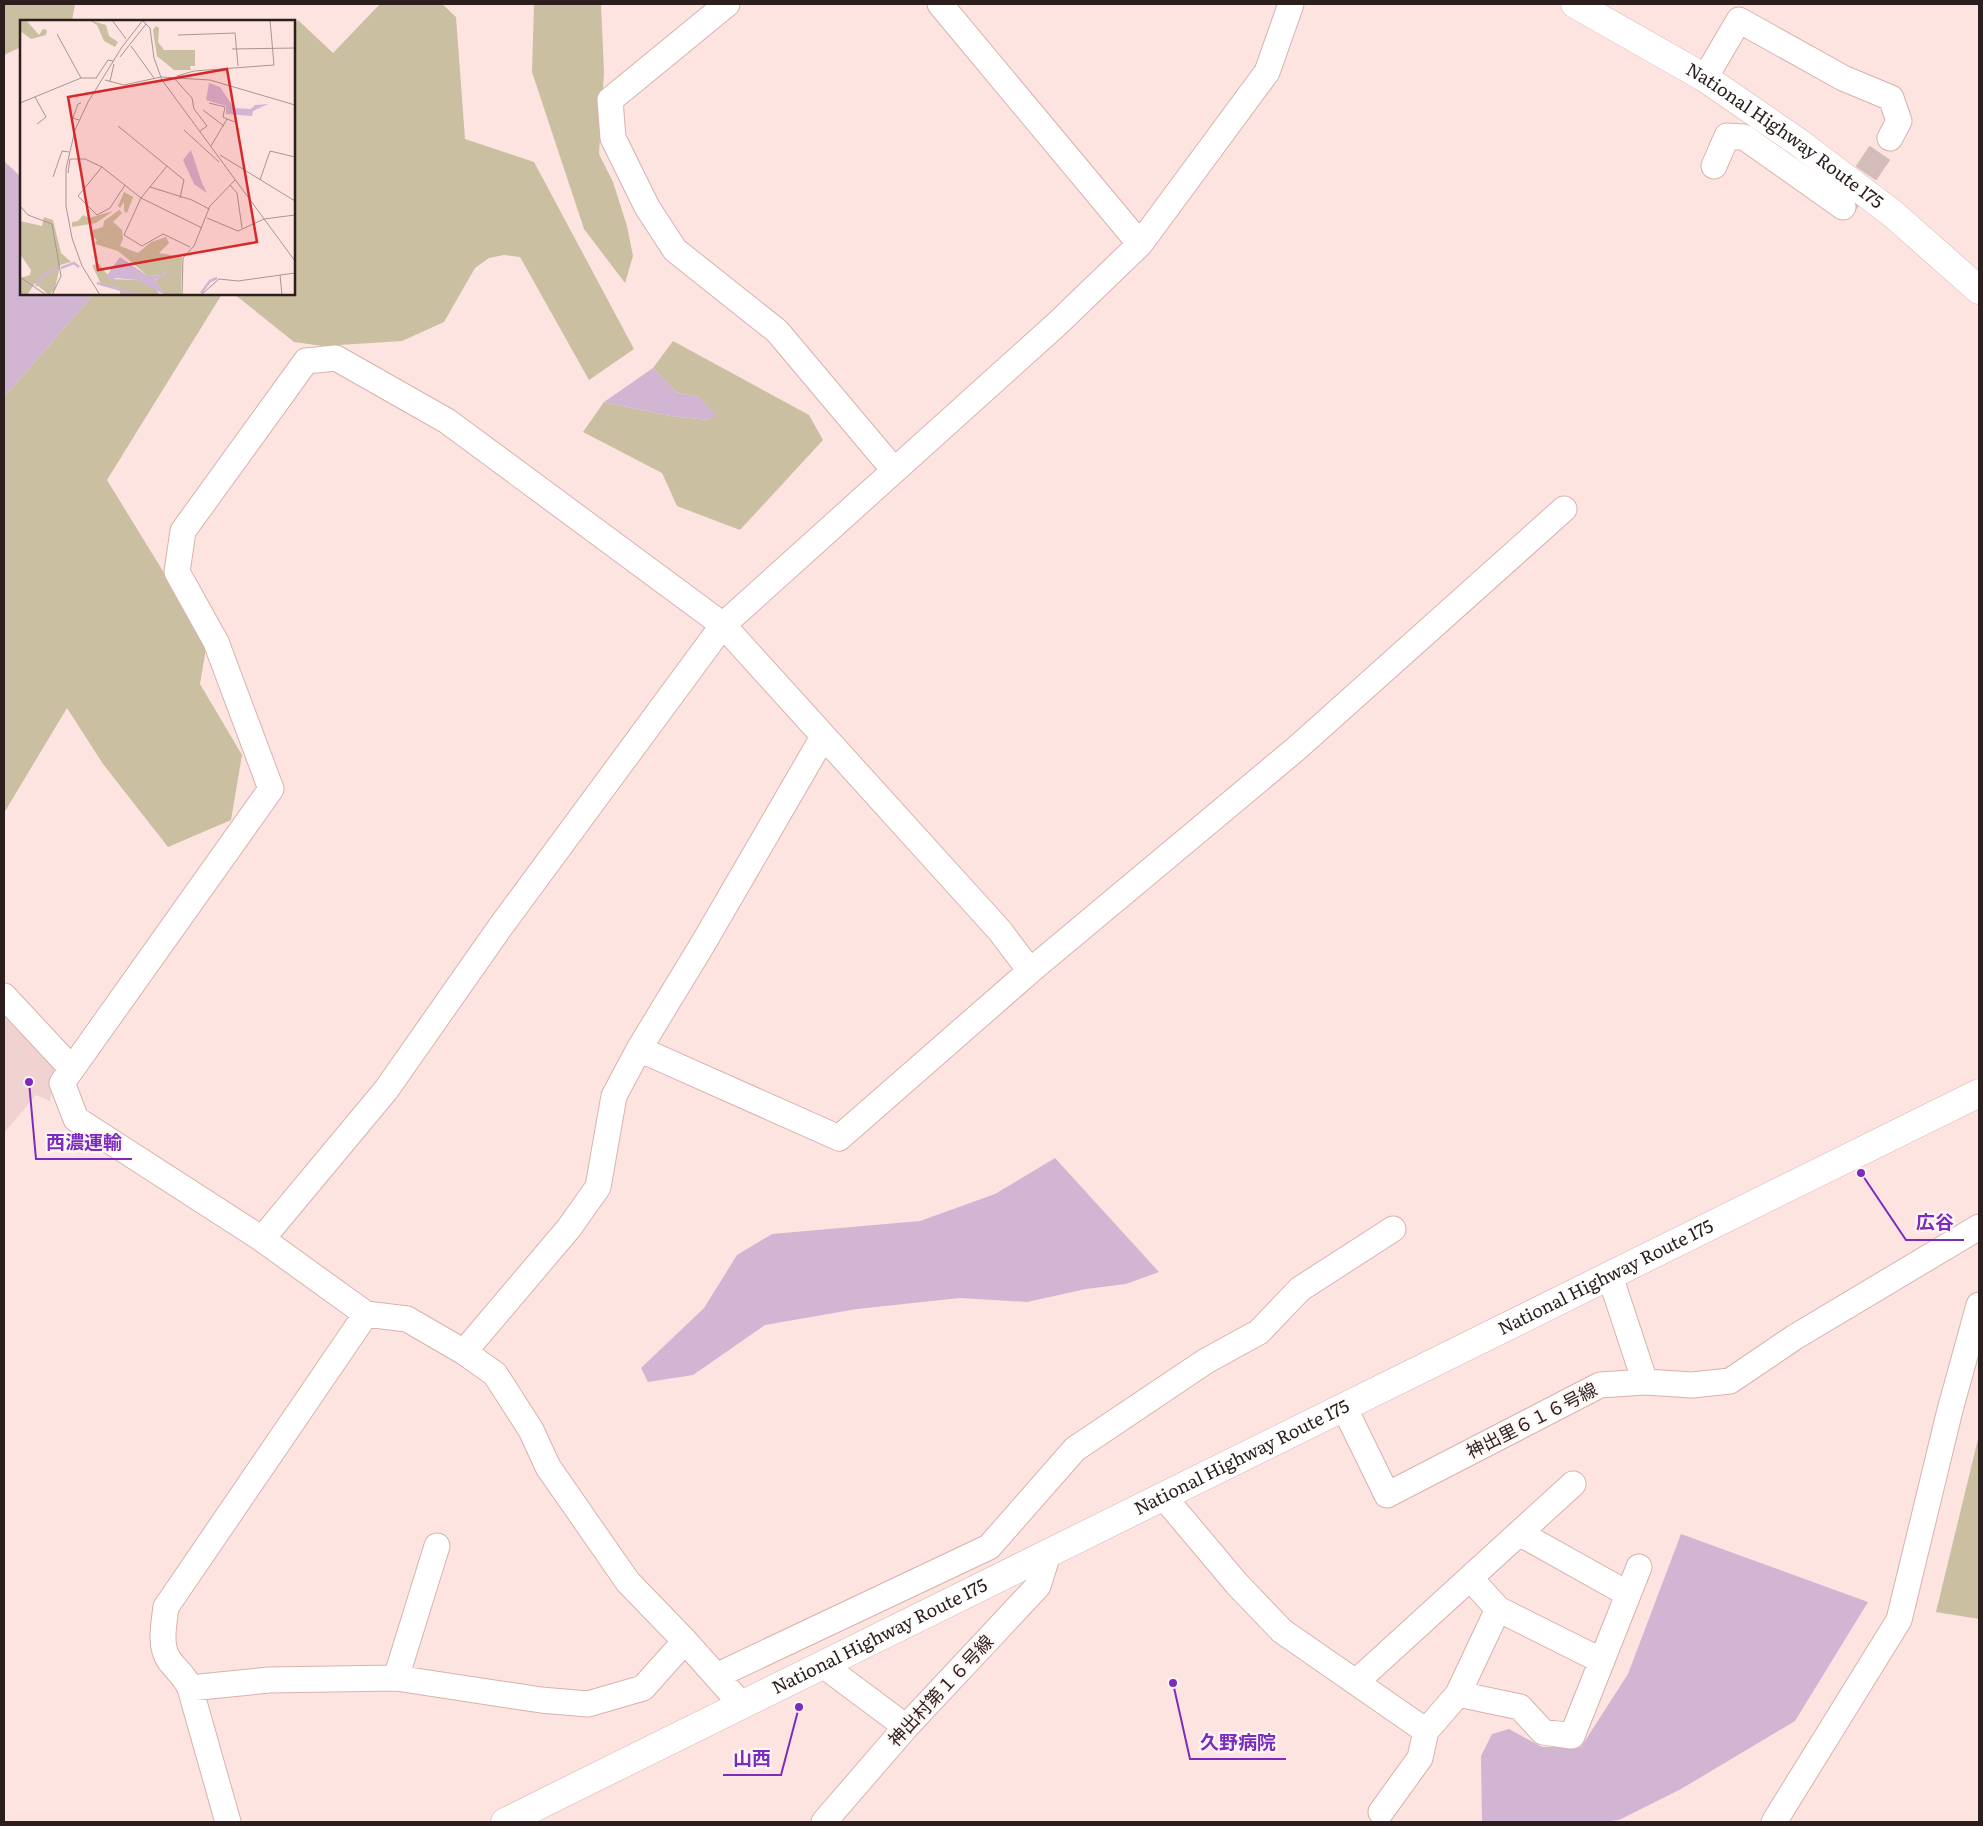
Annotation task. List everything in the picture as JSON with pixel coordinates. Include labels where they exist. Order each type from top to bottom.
[{"type":"highway","name":"National Highway Route 175","points":[[1575,4],[1705,78],[1798,142],[1893,214],[1979,290]]},
{"type":"highway","name":"National Highway Route 175","points":[[504,1822],[1979,1093]]},
{"type":"street","points":[[727,4],[610,100],[613,138],[647,207],[674,250],[776,331],[894,470]]},
{"type":"street","points":[[940,4],[1140,244]]},
{"type":"street","points":[[262,1239],[386,1090],[502,926],[723,624],[1057,324],[1140,244],[1267,72],[1291,4]]},
{"type":"street","points":[[1705,78],[1739,20],[1843,78],[1891,98],[1899,121],[1890,138]]},
{"type":"street","points":[[1714,166],[1727,136],[1744,137],[1843,207]]},
{"type":"street","points":[[742,1705],[685,1641],[628,1582],[548,1467],[531,1430],[495,1374],[464,1352],[407,1319],[366,1314],[262,1239],[76,1119],[62,1083],[271,789],[216,642],[178,572],[183,531],[306,361],[336,358],[447,421],[723,624],[1000,931],[1030,971]]},
{"type":"street","points":[[639,1049],[839,1138],[1030,971],[1297,748],[1564,509]]},
{"type":"street","points":[[464,1352],[570,1228],[598,1187],[614,1096],[639,1049],[709,934],[823,737]]},
{"type":"street","points":[[4,996],[72,1069]]},
{"type":"street","name":"神出里６１６号線","points":[[1344,1407],[1387,1495],[1600,1385],[1645,1382],[1692,1385],[1730,1381],[1795,1337],[1979,1227]]},
{"type":"street","points":[[716,1676],[989,1547],[1074,1449],[1206,1361],[1259,1332],[1300,1289],[1392,1229]]},
{"type":"street","points":[[1610,1276],[1645,1382]]},
{"type":"street","points":[[1774,1822],[1899,1620],[1950,1410],[1979,1305]]},
{"type":"street","points":[[228,1822],[190,1688],[185,1676],[168,1659],[162,1632],[166,1607],[366,1314]]},
{"type":"street","points":[[1356,1682],[1573,1484]]},
{"type":"street","points":[[1163,1496],[1237,1584],[1282,1631],[1426,1731]]},
{"type":"street","points":[[1519,1533],[1628,1594]]},
{"type":"street","points":[[396,1678],[437,1546]]},
{"type":"street","name":"神出村第１６号線","points":[[824,1822],[906,1727],[1038,1586],[1048,1554]]},
{"type":"street","points":[[1458,1694],[1520,1707],[1543,1732],[1572,1736],[1639,1567]]},
{"type":"street","points":[[1470,1578],[1498,1609],[1602,1661]]},
{"type":"street","points":[[1381,1812],[1420,1758],[1426,1731],[1458,1694],[1498,1609]]},
{"type":"street","points":[[190,1688],[269,1680],[396,1678],[541,1700],[588,1704],[643,1688],[685,1641]]},
{"type":"street","points":[[823,1665],[906,1727]]},
{"type":"shaded area","points":[[4,4],[75,4],[72,20],[20,20],[20,47],[4,55]]},
{"type":"shaded area","points":[[380,4],[442,4],[456,17],[465,139],[534,162],[634,349],[589,380],[520,257],[504,255],[489,258],[475,268],[444,322],[402,341],[323,346],[294,342],[235,295],[295,295],[295,24],[298,20],[333,53]]},
{"type":"shaded area","points":[[534,4],[601,4],[604,72],[599,154],[613,182],[627,226],[633,256],[625,283],[584,229],[532,72]]},
{"type":"shaded area","points":[[4,161],[20,176],[20,295],[93,295],[4,397]]},
{"type":"shaded area","points":[[93,295],[221,295],[107,480],[207,643],[200,684],[242,755],[231,820],[168,847],[103,764],[67,708],[4,813],[4,397]]},
{"type":"shaded area","points":[[673,341],[809,415],[823,440],[740,530],[677,506],[662,473],[583,432],[604,402],[670,416],[709,420],[699,397],[676,392],[653,368]]},
{"type":"shaded area","points":[[653,368],[676,392],[699,397],[716,415],[709,420],[670,416],[604,402]]},
{"type":"shaded area","points":[[4,1016],[56,1068],[50,1101],[36,1095],[4,1133]]},
{"type":"shaded area","points":[[1055,1158],[1159,1272],[1126,1284],[1086,1289],[1027,1302],[960,1298],[857,1309],[765,1325],[693,1375],[648,1382],[641,1368],[704,1308],[737,1255],[772,1234],[920,1221],[995,1194]]},
{"type":"shaded area","points":[[1979,1435],[1979,1619],[1936,1612]]},
{"type":"shaded area","points":[[1681,1534],[1868,1602],[1795,1721],[1681,1789],[1619,1820],[1600,1822],[1482,1822],[1481,1756],[1492,1734],[1509,1729],[1542,1747],[1581,1747],[1628,1674]]},
{"type":"tunnel","points":[[1845,204],[1890,138]]},
{"type":"place","name":"西濃運輸","points":[[29,1082]]},
{"type":"place","name":"広谷","points":[[1861,1173]]},
{"type":"place","name":"久野病院","points":[[1173,1683]]},
{"type":"place","name":"山西","points":[[799,1707]]}]
